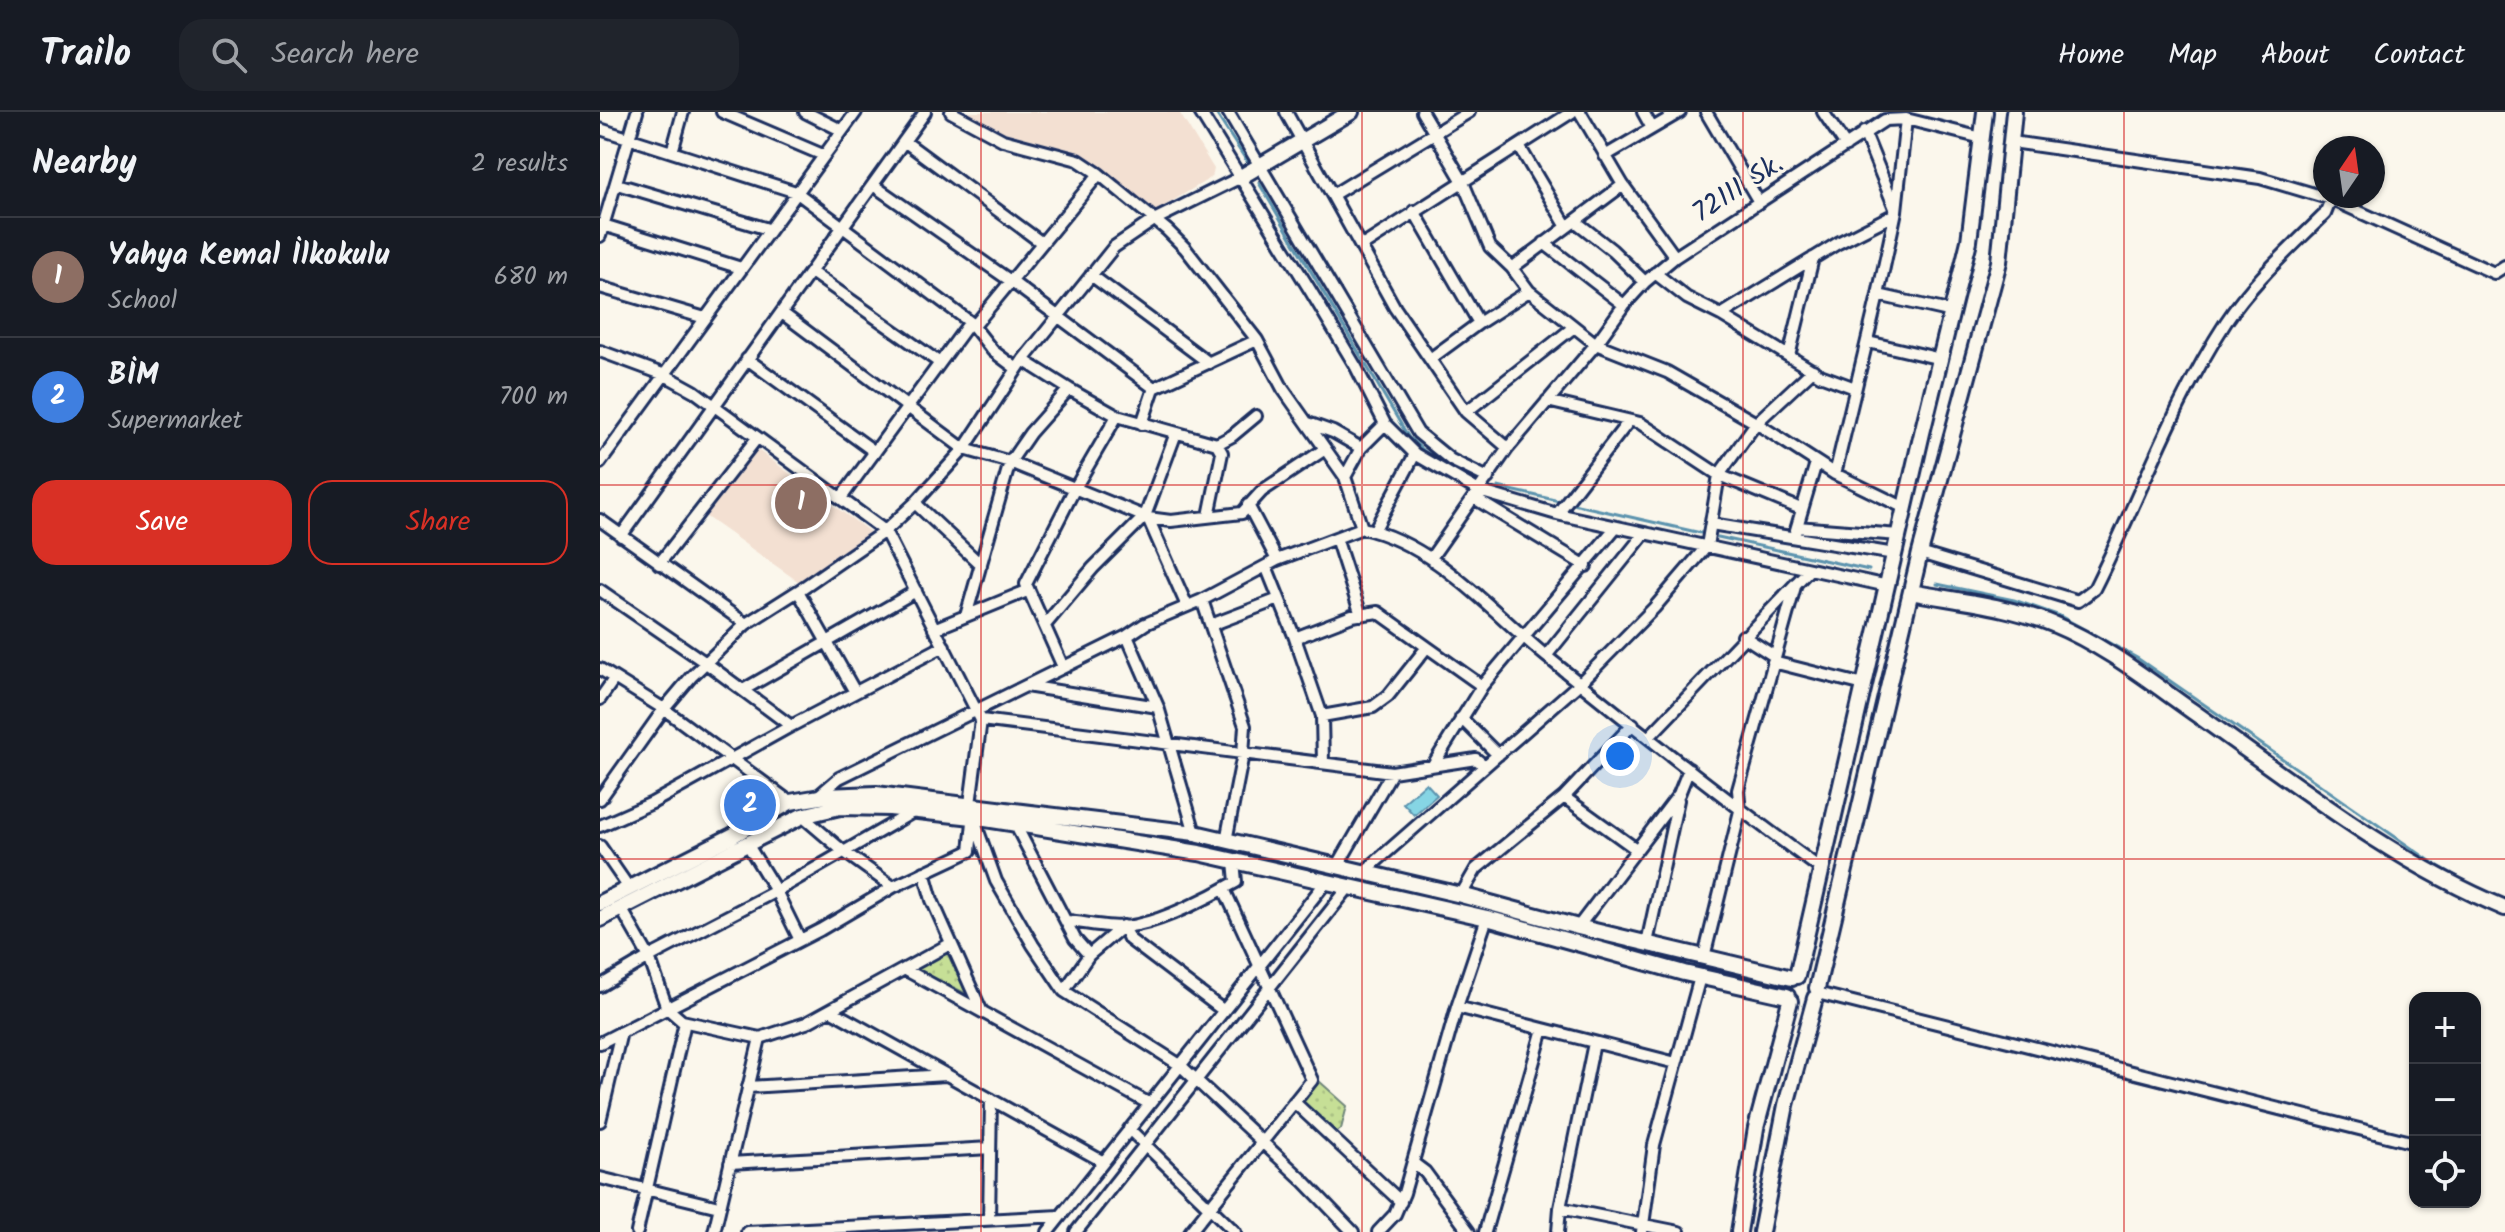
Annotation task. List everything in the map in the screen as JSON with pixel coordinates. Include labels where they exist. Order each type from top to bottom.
[{"type":"main road","points":[[1239,178],[1351,112]]},
{"type":"main road","points":[[1739,1232],[1756,1128],[1787,1004],[1787,987],[1795,977],[1801,957],[1969,241],[1985,112]]},
{"type":"main road","points":[[1761,1232],[1786,1105],[1816,993],[1920,553],[1999,262],[2014,112]]},
{"type":"main road","points":[[1911,592],[2024,615],[2054,624],[2105,650],[2369,835],[2466,892],[2505,908]]},
{"type":"main road","points":[[600,903],[762,820],[790,802],[876,794],[971,811],[1195,833],[1461,895],[1777,975],[1811,979],[1816,993]]},
{"type":"main road","points":[[600,919],[802,816],[840,807],[971,811],[1015,824],[1199,853],[1487,918],[1700,977],[1771,993],[1787,1004],[1803,1006],[1816,993]]},
{"type":"main road","points":[[1777,975],[1795,968],[1801,957]]},
{"type":"street","points":[[637,112],[601,229],[741,268]]},
{"type":"street","points":[[672,152],[683,112]]},
{"type":"street","points":[[722,112],[823,155]]},
{"type":"street","points":[[805,112],[841,130]]},
{"type":"street","points":[[600,463],[856,112]]},
{"type":"street","points":[[621,536],[925,112]]},
{"type":"street","points":[[951,112],[1003,140],[1078,160],[1099,174],[1185,248],[1257,340],[1283,389],[1345,477],[1362,528]]},
{"type":"street","points":[[1200,112],[1356,367],[1385,424],[1415,454],[1586,566]]},
{"type":"street","points":[[1228,112],[1418,433],[1451,460],[1488,478]]},
{"type":"street","points":[[1286,112],[1395,308],[1466,412],[1508,448]]},
{"type":"street","points":[[1422,112],[1462,180],[1490,247],[1512,268],[1529,291],[1596,344],[1667,372],[1756,423],[1835,474],[1905,508]]},
{"type":"street","points":[[1334,194],[1469,112]]},
{"type":"street","points":[[1362,246],[1572,112]]},
{"type":"street","points":[[1580,112],[1623,185],[1675,257]]},
{"type":"street","points":[[1643,112],[1652,128]]},
{"type":"street","points":[[1605,156],[1680,112]]},
{"type":"street","points":[[1706,112],[1759,202]]},
{"type":"street","points":[[1823,112],[1846,146]]},
{"type":"street","name":"72111 Sk.","points":[[1431,558],[1508,448],[1596,344],[1624,305],[1675,257],[1885,120],[1931,118],[1982,138]]},
{"type":"street","points":[[1835,474],[1868,342],[1895,213],[1906,119]]},
{"type":"street","points":[[600,129],[796,192],[972,324],[993,351],[1117,416],[1217,444],[1239,432],[1256,416]]},
{"type":"street","points":[[1864,132],[1895,213]]},
{"type":"street","points":[[904,141],[1042,243]]},
{"type":"street","points":[[2012,142],[2260,178],[2313,194]]},
{"type":"street","points":[[1519,146],[1571,224],[1612,250],[1645,282]]},
{"type":"street","points":[[841,498],[940,363],[1012,282],[1099,174]]},
{"type":"street","points":[[600,799],[664,709],[746,624],[885,531],[915,503],[964,449],[1020,365],[1121,241],[1154,220],[1239,178]]},
{"type":"street","points":[[617,184],[768,229]]},
{"type":"street","points":[[873,185],[1012,282],[1154,388]]},
{"type":"street","points":[[1512,268],[1623,185]]},
{"type":"street","points":[[1920,553],[2078,601],[2094,589],[2180,400],[2221,331],[2252,288],[2327,208]]},
{"type":"street","points":[[2351,208],[2494,273],[2505,266]]},
{"type":"street","points":[[1414,211],[1479,323]]},
{"type":"street","points":[[1721,315],[1813,258],[1895,213]]},
{"type":"street","points":[[1544,243],[1624,305]]},
{"type":"street","points":[[1789,356],[1813,258]]},
{"type":"street","points":[[811,272],[940,363]]},
{"type":"street","points":[[1655,273],[1687,298],[1813,370],[1855,388]]},
{"type":"street","points":[[1091,275],[1209,363]]},
{"type":"street","points":[[600,287],[705,318]]},
{"type":"street","points":[[1430,359],[1529,291]]},
{"type":"street","points":[[1878,295],[1953,312]]},
{"type":"street","points":[[782,313],[964,449],[1010,462],[1146,517],[1171,521],[1242,513],[1262,491],[1325,449]]},
{"type":"street","points":[[1466,412],[1574,327]]},
{"type":"street","points":[[1142,424],[1154,388],[1257,340]]},
{"type":"street","points":[[1868,342],[1941,359]]},
{"type":"street","points":[[600,351],[665,375],[714,406],[885,531],[977,716],[970,851],[893,887],[800,940],[600,1043]]},
{"type":"street","points":[[747,359],[875,452]]},
{"type":"street","points":[[1364,872],[1581,682],[1654,608],[1707,546],[1719,475],[1756,423],[1813,370]]},
{"type":"street","points":[[966,616],[1010,462],[1038,423],[1069,389]]},
{"type":"street","points":[[1547,401],[1640,423],[1719,475],[1801,509]]},
{"type":"street","points":[[1063,667],[1026,584],[1075,488],[1117,416]]},
{"type":"street","points":[[1557,514],[1629,421]]},
{"type":"street","points":[[1308,423],[1333,432],[1361,448]]},
{"type":"street","points":[[1345,477],[1361,448],[1385,424]]},
{"type":"street","points":[[1045,625],[1093,568],[1146,517],[1176,433]]},
{"type":"street","points":[[659,564],[757,438]]},
{"type":"street","points":[[1209,516],[1222,453],[1217,444]]},
{"type":"street","points":[[1374,531],[1415,454]]},
{"type":"street","points":[[1796,532],[1816,463]]},
{"type":"street","points":[[1477,494],[1888,586]]},
{"type":"street","points":[[915,503],[981,565]]},
{"type":"street","points":[[1248,505],[1277,560]]},
{"type":"street","points":[[1146,517],[1187,606]]},
{"type":"street","points":[[600,520],[746,624]]},
{"type":"street","points":[[1711,524],[1796,532],[1899,535]]},
{"type":"street","points":[[1433,765],[1482,686],[1616,527]]},
{"type":"street","points":[[815,798],[839,778],[977,716],[1024,686],[1127,636],[1145,624],[1202,600],[1277,560],[1362,528],[1431,558],[1546,656],[1740,811],[1821,869]]},
{"type":"street","points":[[1796,532],[1895,554]]},
{"type":"street","points":[[1546,656],[1645,533]]},
{"type":"street","points":[[1336,538],[1361,615]]},
{"type":"street","points":[[1266,566],[1322,716],[1323,763]]},
{"type":"street","points":[[1649,737],[1810,569]]},
{"type":"street","points":[[1704,957],[1740,811],[1738,790],[1796,583]]},
{"type":"street","points":[[600,590],[791,726]]},
{"type":"street","points":[[798,591],[855,692]]},
{"type":"street","points":[[743,690],[916,591]]},
{"type":"street","points":[[934,629],[1027,591]]},
{"type":"street","points":[[1211,625],[1279,599]]},
{"type":"street","points":[[1202,600],[1245,726],[1243,754],[1226,841]]},
{"type":"street","points":[[1295,638],[1378,612],[1482,686]]},
{"type":"street","points":[[1127,636],[1158,707],[1195,833]]},
{"type":"street","points":[[1743,636],[1774,659],[1864,685]]},
{"type":"street","points":[[600,826],[652,803],[944,646]]},
{"type":"street","points":[[1322,716],[1373,707],[1388,696],[1427,647]]},
{"type":"street","points":[[600,669],[664,709],[790,802]]},
{"type":"street","points":[[600,699],[614,679]]},
{"type":"street","points":[[1024,686],[1158,707]]},
{"type":"street","points":[[977,716],[1392,772],[1476,759],[1485,766]]},
{"type":"street","points":[[1461,718],[1498,755]]},
{"type":"street","points":[[1461,895],[1476,869],[1564,797],[1633,724]]},
{"type":"street","points":[[1647,943],[1679,794],[1689,769]]},
{"type":"street","points":[[1338,865],[1392,772]]},
{"type":"street","points":[[1578,927],[1679,794]]},
{"type":"street","points":[[1564,797],[1636,849]]},
{"type":"street","points":[[600,986],[776,891],[914,810]]},
{"type":"street","points":[[971,811],[996,881],[1064,991],[1180,1065],[1305,1182],[1353,1232]]},
{"type":"street","points":[[802,816],[893,887]]},
{"type":"street","points":[[1015,824],[1075,939],[1089,955]]},
{"type":"street","points":[[746,842],[776,891],[800,940]]},
{"type":"street","points":[[600,846],[629,888]]},
{"type":"street","points":[[1068,921],[1139,925],[1236,882],[1234,861]]},
{"type":"street","points":[[924,872],[950,944],[981,1010]]},
{"type":"street","points":[[1048,1232],[1326,882]]},
{"type":"street","points":[[1076,1232],[1349,887]]},
{"type":"street","points":[[1190,1232],[1312,1080],[1224,889]]},
{"type":"street","points":[[621,908],[649,957],[667,1008],[685,1022],[760,1038],[806,1023],[950,944]]},
{"type":"street","points":[[1378,1232],[1395,1214],[1401,1202],[1457,1007],[1487,918]]},
{"type":"street","points":[[1064,991],[1089,955],[1123,926]]},
{"type":"street","points":[[1123,926],[1129,939],[1224,1011]]},
{"type":"street","points":[[906,970],[1148,1103]]},
{"type":"street","points":[[1643,1229],[1654,1145],[1700,977]]},
{"type":"street","points":[[1816,993],[2409,1141]]},
{"type":"street","points":[[1457,1007],[1676,1063]]},
{"type":"street","points":[[830,1010],[1102,1161]]},
{"type":"street","points":[[637,1232],[685,1022]]},
{"type":"street","points":[[1485,1232],[1543,1029]]},
{"type":"street","points":[[600,1121],[621,1032]]},
{"type":"street","points":[[714,1232],[760,1038]]},
{"type":"street","points":[[1558,1232],[1560,1208],[1594,1043]]},
{"type":"street","points":[[748,1087],[947,1075]]},
{"type":"street","points":[[989,1220],[991,1099]]},
{"type":"street","points":[[1294,1102],[1401,1202]]},
{"type":"street","points":[[1129,1129],[1235,1232]]},
{"type":"street","points":[[730,1163],[990,1148]]},
{"type":"street","points":[[1413,1163],[1425,1172],[1469,1232]]},
{"type":"street","points":[[600,1178],[719,1207]]},
{"type":"street","points":[[1560,1208],[1643,1229],[1679,1232]]},
{"type":"street","points":[[747,1232],[1060,1216]]},
{"type":"shaded area","points":[[965,112],[1179,112],[1214,169],[1212,177],[1156,211],[1081,153],[993,129]]},
{"type":"shaded area","points":[[755,448],[870,532],[867,541],[805,582],[799,582],[705,516]]},
{"type":"green space","points":[[947,952],[967,994],[916,969]]},
{"type":"green space","points":[[1319,1081],[1347,1106],[1341,1129],[1337,1132],[1304,1102]]},
{"type":"water","points":[[1426,783],[1437,795],[1414,815],[1403,803]]},
{"type":"waterway","points":[[1215,112],[1248,163]]},
{"type":"waterway","points":[[1259,183],[1409,438],[1424,451],[1472,479]]},
{"type":"waterway","points":[[1498,487],[1559,501]]},
{"type":"waterway","points":[[1573,504],[1701,533]]},
{"type":"waterway","points":[[1718,537],[1869,570]]},
{"type":"waterway","points":[[1937,584],[2014,600],[2060,616],[2137,658],[2433,863],[2472,885]]},
{"type":"place","name":"Yahya Kemal İlkokulu","points":[[801,503]]},
{"type":"place","name":"BİM","points":[[750,805]]}]
